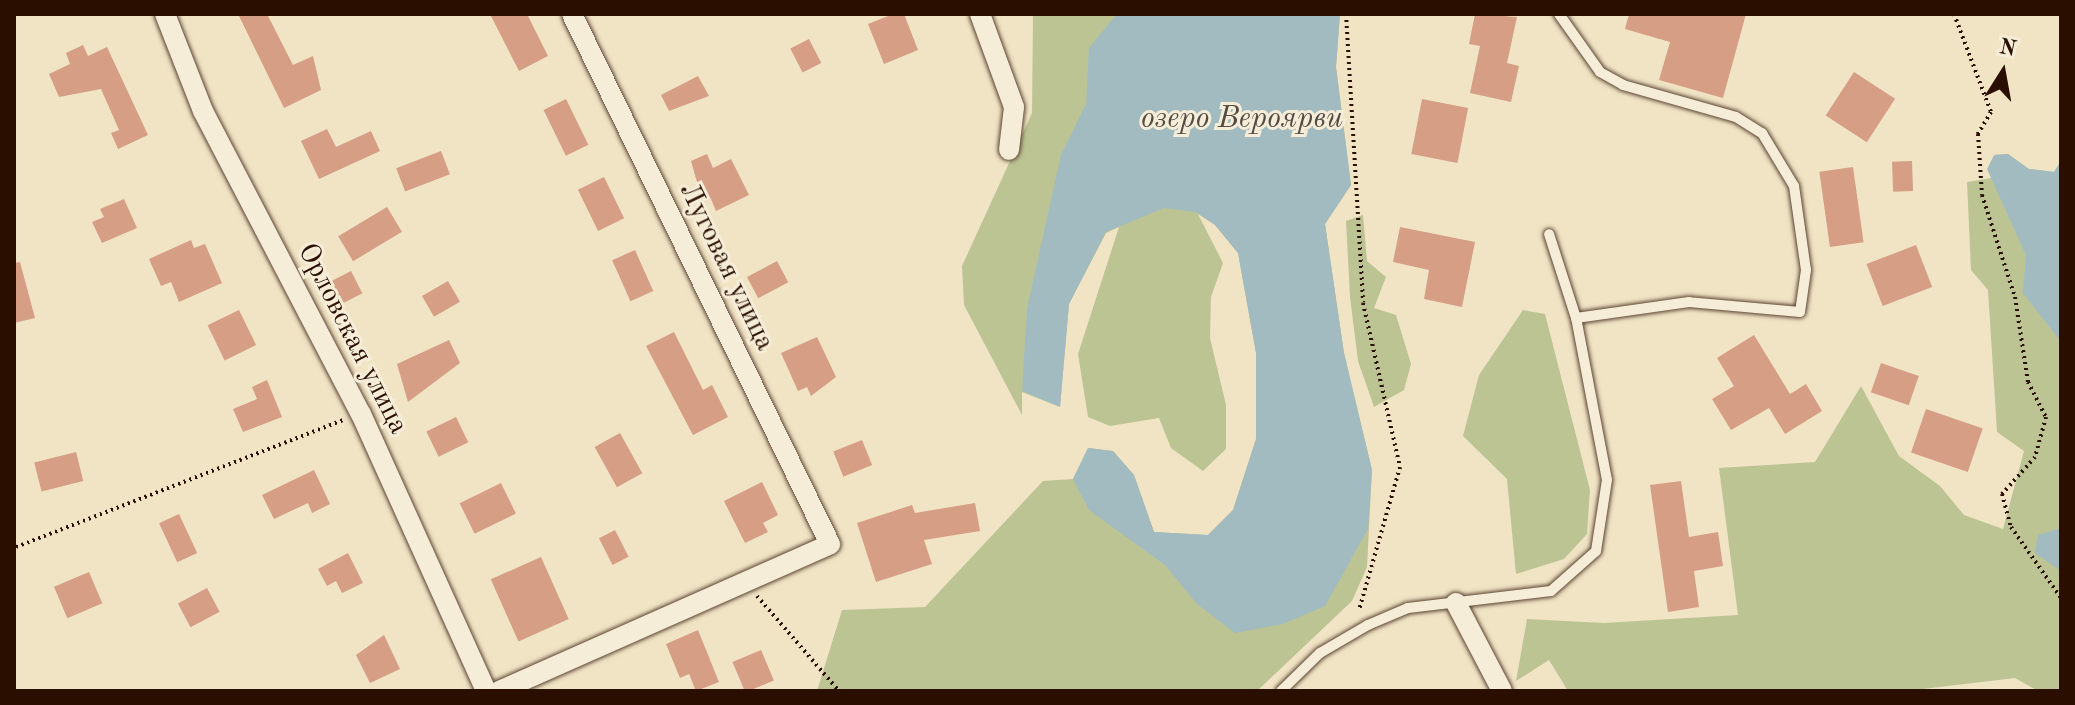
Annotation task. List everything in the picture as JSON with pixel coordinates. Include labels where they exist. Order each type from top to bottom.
[{"type":"street","name":"Орловская улица","points":[[165,14],[203,111],[361,414],[486,691]]},
{"type":"street","name":"Луговая улица","points":[[572,14],[830,544],[745,582]]},
{"type":"street","points":[[980,14],[1014,107],[1009,150]]},
{"type":"street","points":[[499,691],[745,582]]},
{"type":"street","points":[[1456,603],[1502,691]]},
{"type":"lane","points":[[1559,14],[1581,51],[1611,79],[1736,117],[1762,133],[1794,186],[1806,270],[1800,312],[1689,302],[1576,318]]},
{"type":"lane","points":[[1281,691],[1343,637],[1408,608],[1551,591],[1596,551],[1607,480],[1576,318],[1549,234]]},
{"type":"path","points":[[1346,14],[1363,303],[1400,467],[1360,609],[1350,616]]},
{"type":"path","points":[[1954,14],[1991,112],[1978,134],[1982,195],[2015,297],[2028,382],[2046,417],[2035,457],[2002,494],[2011,527],[2061,598]]},
{"type":"path","points":[[16,547],[361,414]]},
{"type":"path","points":[[745,582],[839,691]]},
{"type":"green space","points":[[1033,14],[1340,14],[1336,67],[1351,185],[1325,224],[1344,353],[1372,470],[1367,567],[1352,601],[1257,691],[817,691],[842,610],[925,607],[1043,481],[1073,479],[1088,448],[1113,451],[1134,475],[1154,532],[1208,535],[1233,510],[1256,439],[1256,353],[1238,253],[1215,225],[1198,214],[1223,263],[1211,297],[1210,338],[1226,405],[1226,449],[1203,471],[1171,448],[1159,418],[1110,426],[1088,417],[1078,354],[1119,227],[1106,233],[1069,304],[1060,407],[1022,392],[1022,415],[964,305],[962,266],[1032,113]]},
{"type":"green space","points":[[2008,154],[2029,169],[2054,172],[2061,161],[2061,691],[2038,691],[2015,678],[1906,691],[1568,691],[1549,660],[1516,681],[1527,619],[1604,623],[1738,615],[1719,468],[1815,462],[1861,386],[1899,456],[1940,486],[1964,515],[2003,529],[2024,451],[1997,432],[1988,290],[1971,270],[1967,182],[1991,178],[1994,155]]},
{"type":"green space","points":[[1363,215],[1367,261],[1386,277],[1374,308],[1396,315],[1411,364],[1404,390],[1374,407],[1358,361],[1350,297],[1346,221]]},
{"type":"green space","points":[[1523,310],[1545,314],[1590,490],[1587,534],[1564,559],[1516,574],[1507,479],[1463,436],[1479,375]]},
{"type":"water","name":"озеро Вероярви","points":[[1117,14],[1340,14],[1336,67],[1351,185],[1325,224],[1344,353],[1372,470],[1368,529],[1325,606],[1283,624],[1235,633],[1197,604],[1165,565],[1089,510],[1073,479],[1088,448],[1113,451],[1134,475],[1154,532],[1208,535],[1233,510],[1256,439],[1256,353],[1238,253],[1215,225],[1196,212],[1164,208],[1106,232],[1069,304],[1060,407],[1022,391],[1027,309],[1061,155],[1086,104],[1089,48]]},
{"type":"water","points":[[2008,154],[2029,169],[2054,172],[2061,161],[2061,342],[2023,293],[2026,255],[1987,169],[1994,155]]},
{"type":"water","points":[[2061,528],[2061,571],[2035,553],[2038,535]]},
{"type":"building","points":[[238,14],[267,14],[293,65],[313,56],[321,90],[284,108]]},
{"type":"building","points":[[490,14],[527,14],[548,56],[519,71]]},
{"type":"building","points":[[893,14],[904,14],[918,50],[884,64],[868,24]]},
{"type":"building","points":[[1475,14],[1517,17],[1507,63],[1519,66],[1511,102],[1470,93],[1480,46],[1469,44]]},
{"type":"building","points":[[1629,14],[1746,14],[1723,98],[1659,80],[1670,42],[1625,29]]},
{"type":"building","points":[[809,39],[821,63],[803,73],[790,49]]},
{"type":"building","points":[[83,45],[88,56],[107,47],[148,135],[118,149],[111,133],[119,130],[101,89],[59,97],[49,74],[70,64],[66,53]]},
{"type":"building","points":[[1854,72],[1895,99],[1867,142],[1826,116]]},
{"type":"building","points":[[698,76],[709,96],[669,111],[661,95]]},
{"type":"building","points":[[566,99],[588,145],[566,156],[544,110]]},
{"type":"building","points":[[1422,99],[1468,108],[1457,163],[1411,154]]},
{"type":"building","points":[[327,129],[336,147],[371,131],[380,151],[319,179],[301,141]]},
{"type":"building","points":[[441,151],[450,174],[405,192],[396,168]]},
{"type":"building","points":[[707,154],[713,168],[731,159],[749,195],[716,211],[711,199],[703,203],[691,161]]},
{"type":"building","points":[[1912,161],[1913,191],[1893,192],[1892,162]]},
{"type":"building","points":[[1853,167],[1864,242],[1830,247],[1819,172]]},
{"type":"building","points":[[604,177],[624,218],[598,231],[578,190]]},
{"type":"building","points":[[124,199],[137,228],[102,243],[92,222],[104,217],[100,209]]},
{"type":"building","points":[[387,207],[402,232],[353,261],[338,236]]},
{"type":"building","points":[[1400,227],[1475,242],[1462,307],[1424,299],[1429,270],[1393,262]]},
{"type":"building","points":[[191,240],[194,248],[205,244],[222,283],[179,302],[171,282],[161,286],[149,259]]},
{"type":"building","points":[[1916,245],[1932,287],[1883,306],[1867,264]]},
{"type":"building","points":[[635,250],[653,291],[630,301],[612,260]]},
{"type":"building","points":[[777,261],[788,282],[758,298],[747,277]]},
{"type":"building","points":[[20,262],[35,318],[14,323],[14,263]]},
{"type":"building","points":[[351,271],[362,293],[341,304],[330,282]]},
{"type":"building","points":[[448,281],[460,302],[434,317],[422,296]]},
{"type":"building","points":[[239,310],[256,345],[225,360],[208,325]]},
{"type":"building","points":[[674,332],[703,390],[712,385],[728,417],[693,435],[646,346]]},
{"type":"building","points":[[1754,335],[1790,394],[1806,384],[1822,411],[1785,434],[1769,408],[1731,430],[1712,399],[1734,386],[1717,358]]},
{"type":"building","points":[[817,337],[836,377],[811,396],[807,387],[798,391],[781,353]]},
{"type":"building","points":[[449,340],[460,363],[408,402],[397,364]]},
{"type":"building","points":[[1881,363],[1919,376],[1909,405],[1871,392]]},
{"type":"building","points":[[267,380],[282,417],[243,432],[233,409],[257,399],[252,387]]},
{"type":"building","points":[[1926,409],[1983,429],[1968,472],[1911,452]]},
{"type":"building","points":[[456,417],[468,442],[439,457],[426,431]]},
{"type":"building","points":[[620,433],[642,473],[617,487],[595,447]]},
{"type":"building","points":[[862,440],[872,465],[843,477],[833,452]]},
{"type":"building","points":[[76,452],[83,481],[42,492],[34,462]]},
{"type":"building","points":[[314,470],[330,504],[312,513],[308,503],[274,519],[262,495]]},
{"type":"building","points":[[1681,481],[1689,537],[1718,532],[1723,566],[1694,571],[1699,607],[1668,612],[1650,485]]},
{"type":"building","points":[[762,482],[778,515],[763,523],[768,532],[745,543],[724,501]]},
{"type":"building","points":[[501,483],[516,514],[475,534],[460,503]]},
{"type":"building","points":[[975,503],[980,531],[924,540],[932,564],[876,582],[857,523],[912,505],[915,513]]},
{"type":"building","points":[[179,514],[197,553],[177,562],[159,523]]},
{"type":"building","points":[[615,530],[629,557],[613,565],[599,538]]},
{"type":"building","points":[[348,553],[363,583],[342,593],[336,581],[327,586],[318,569]]},
{"type":"building","points":[[541,557],[569,619],[518,641],[491,579]]},
{"type":"building","points":[[89,572],[102,603],[67,618],[54,587]]},
{"type":"building","points":[[207,588],[220,612],[191,627],[178,603]]},
{"type":"building","points":[[698,630],[719,682],[696,691],[689,674],[680,678],[666,644]]},
{"type":"building","points":[[384,635],[400,669],[370,683],[356,655]]},
{"type":"building","points":[[761,650],[774,680],[745,691],[732,662]]}]
